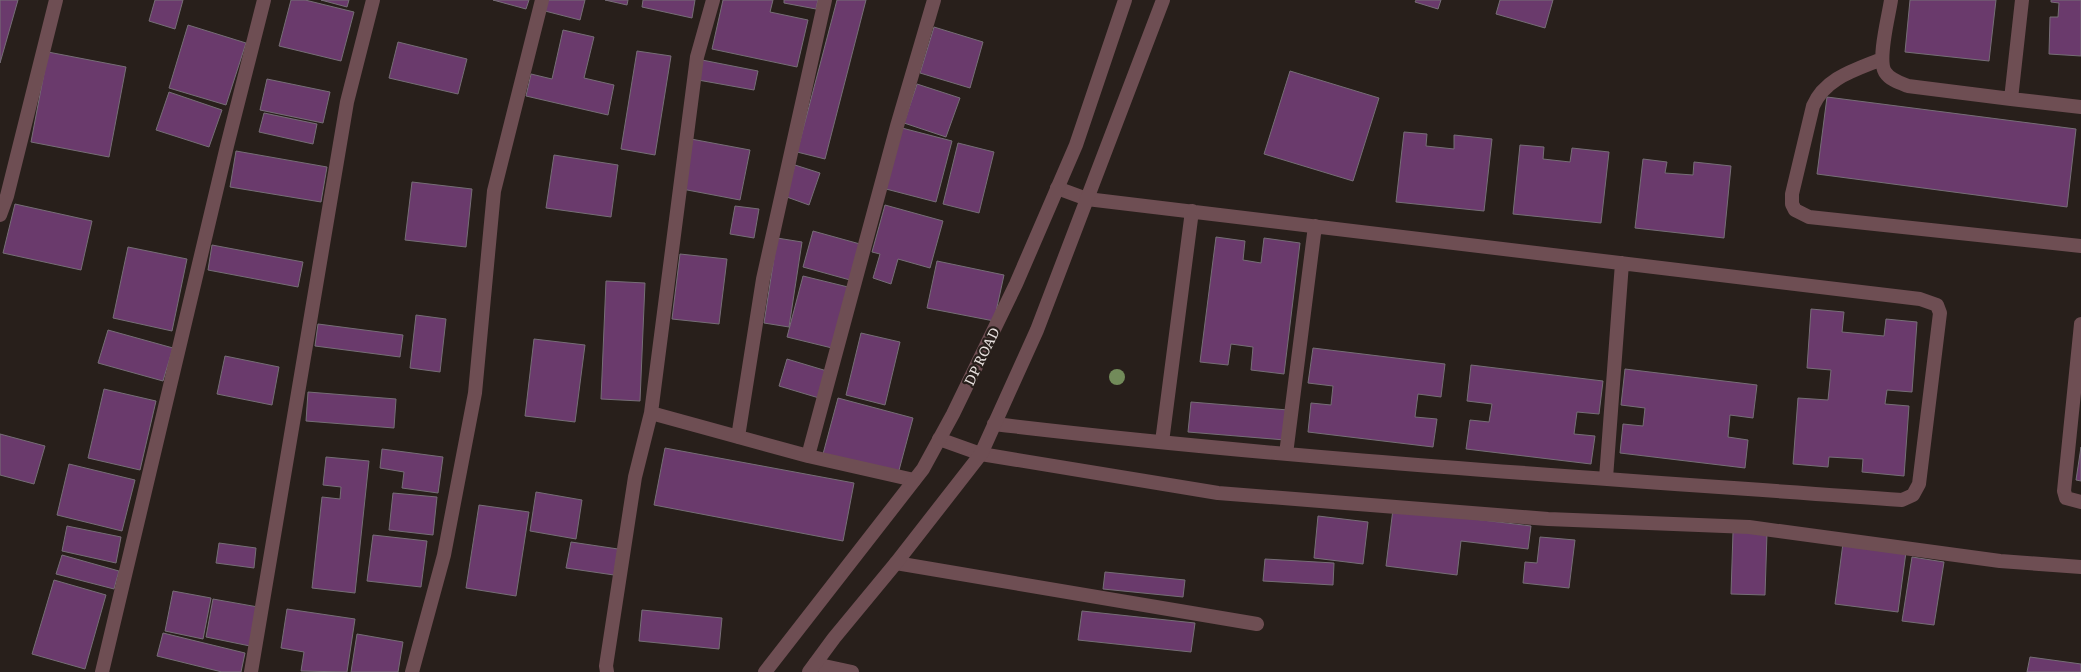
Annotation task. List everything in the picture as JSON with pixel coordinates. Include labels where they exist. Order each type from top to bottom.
[{"type":"street","points":[[0,215],[7,196],[56,0]]},
{"type":"street","points":[[102,672],[226,146],[264,0]]},
{"type":"street","points":[[251,672],[347,102],[373,0]]},
{"type":"street","points":[[412,672],[444,555],[475,393],[494,191],[542,0]]},
{"type":"street","points":[[607,672],[606,666],[635,477],[651,413],[697,57],[713,0]]},
{"type":"street","points":[[738,437],[763,279],[825,0]]},
{"type":"street","points":[[808,456],[934,0]]},
{"type":"street","name":"DP ROAD","points":[[765,672],[923,469],[954,414],[1016,284],[1076,145],[1124,0]]},
{"type":"street","points":[[812,668],[981,454],[1037,330],[1163,0]]},
{"type":"street","points":[[1892,0],[1882,59],[1884,71],[1894,81],[1908,86],[2081,107]]},
{"type":"street","points":[[2010,99],[2022,0]]},
{"type":"street","points":[[1882,59],[1842,76],[1818,94],[1813,106],[1792,194],[1792,204],[1795,210],[1809,217],[2081,246]]},
{"type":"street","points":[[994,424],[1286,454],[1902,500],[1913,495],[1919,484],[1940,313],[1937,305],[1920,299],[1087,199],[1057,188]]},
{"type":"street","points":[[1162,442],[1192,211]]},
{"type":"street","points":[[1286,454],[1315,226]]},
{"type":"street","points":[[1606,478],[1622,263]]},
{"type":"street","points":[[2081,324],[2064,495],[2070,500],[2081,502]]},
{"type":"street","points":[[651,413],[808,456],[914,480]]},
{"type":"street","points":[[939,439],[981,454],[1218,493],[1548,519],[1749,527],[2000,561],[2081,567]]},
{"type":"street","points":[[896,563],[1257,624]]},
{"type":"street","points":[[812,668],[852,672]]},
{"type":"building","points":[[0,0],[18,0],[0,63]]},
{"type":"building","points":[[155,0],[183,0],[175,29],[149,21]]},
{"type":"building","points":[[291,0],[305,0],[354,12],[341,61],[279,46]]},
{"type":"building","points":[[321,0],[349,0],[347,7]]},
{"type":"building","points":[[493,0],[529,0],[526,9]]},
{"type":"building","points":[[548,0],[585,0],[580,20],[545,11]]},
{"type":"building","points":[[605,0],[628,0],[627,5]]},
{"type":"building","points":[[643,0],[695,0],[692,18],[642,7]]},
{"type":"building","points":[[723,0],[773,0],[770,12],[808,20],[797,67],[712,49]]},
{"type":"building","points":[[784,0],[818,0],[816,9],[784,3]]},
{"type":"building","points":[[837,0],[866,0],[825,159],[797,152]]},
{"type":"building","points":[[1416,0],[1441,0],[1438,9],[1415,2]]},
{"type":"building","points":[[1500,0],[1553,0],[1545,28],[1496,14]]},
{"type":"building","points":[[1910,0],[1996,0],[1989,61],[1905,52]]},
{"type":"building","points":[[2051,0],[2081,0],[2081,56],[2049,54],[2050,17],[2058,17],[2059,3],[2051,2]]},
{"type":"building","points":[[188,25],[246,43],[226,105],[169,88]]},
{"type":"building","points":[[934,27],[983,42],[970,88],[920,73]]},
{"type":"building","points":[[563,30],[594,37],[584,78],[614,85],[608,115],[526,96],[531,74],[552,79]]},
{"type":"building","points":[[398,42],[467,59],[458,94],[389,78]]},
{"type":"building","points":[[637,51],[671,56],[655,155],[621,149]]},
{"type":"building","points":[[48,52],[126,67],[109,157],[31,142]]},
{"type":"building","points":[[702,60],[758,71],[754,90],[698,80]]},
{"type":"building","points":[[1290,71],[1379,98],[1353,181],[1264,154]]},
{"type":"building","points":[[267,79],[330,92],[323,123],[260,110]]},
{"type":"building","points":[[917,84],[960,98],[946,137],[904,123]]},
{"type":"building","points":[[169,92],[222,110],[209,147],[156,130]]},
{"type":"building","points":[[1827,97],[2076,129],[2067,207],[1817,174]]},
{"type":"building","points":[[264,113],[317,124],[313,144],[259,132]]},
{"type":"building","points":[[902,128],[952,141],[936,202],[886,189]]},
{"type":"building","points":[[1404,132],[1427,134],[1426,146],[1454,149],[1454,135],[1492,139],[1484,211],[1396,202]]},
{"type":"building","points":[[691,139],[750,150],[740,200],[682,189]]},
{"type":"building","points":[[958,143],[994,152],[979,213],[943,204]]},
{"type":"building","points":[[1520,145],[1544,147],[1543,159],[1570,162],[1572,148],[1609,152],[1601,223],[1513,214]]},
{"type":"building","points":[[236,151],[327,167],[321,202],[230,187]]},
{"type":"building","points":[[554,155],[618,165],[611,217],[546,208]]},
{"type":"building","points":[[1643,159],[1667,162],[1665,173],[1693,175],[1694,162],[1731,166],[1724,238],[1635,228]]},
{"type":"building","points":[[795,165],[820,173],[809,205],[784,196]]},
{"type":"building","points":[[412,182],[472,189],[466,247],[405,240]]},
{"type":"building","points":[[15,204],[92,221],[81,270],[3,253]]},
{"type":"building","points":[[885,205],[943,221],[930,268],[898,259],[891,284],[873,278],[880,254],[872,252]]},
{"type":"building","points":[[735,206],[759,209],[754,238],[730,234]]},
{"type":"building","points":[[813,231],[860,244],[850,280],[803,267]]},
{"type":"building","points":[[1216,237],[1245,241],[1243,260],[1261,263],[1264,238],[1300,243],[1284,374],[1251,370],[1253,347],[1231,344],[1228,365],[1200,362]]},
{"type":"building","points":[[777,238],[802,242],[789,327],[764,323]]},
{"type":"building","points":[[212,245],[303,262],[298,287],[208,270]]},
{"type":"building","points":[[128,247],[187,259],[172,331],[113,318]]},
{"type":"building","points":[[680,254],[727,259],[719,324],[672,319]]},
{"type":"building","points":[[937,261],[1004,275],[994,321],[927,308]]},
{"type":"building","points":[[803,276],[848,287],[832,348],[787,337]]},
{"type":"building","points":[[606,281],[645,283],[640,401],[601,399]]},
{"type":"building","points":[[1811,309],[1844,312],[1842,332],[1884,336],[1886,319],[1917,322],[1912,392],[1887,390],[1885,404],[1909,406],[1904,476],[1862,472],[1863,459],[1829,457],[1828,467],[1793,464],[1798,398],[1828,400],[1831,370],[1807,368]]},
{"type":"building","points":[[416,315],[446,319],[440,372],[410,368]]},
{"type":"building","points":[[318,324],[403,335],[400,357],[315,346]]},
{"type":"building","points":[[108,330],[173,348],[163,381],[98,363]]},
{"type":"building","points":[[861,333],[900,342],[885,405],[846,395]]},
{"type":"building","points":[[534,339],[585,345],[575,422],[525,416]]},
{"type":"building","points":[[1313,348],[1445,364],[1441,397],[1418,394],[1415,417],[1437,419],[1433,447],[1308,432],[1311,403],[1331,405],[1333,386],[1308,383]]},
{"type":"building","points":[[225,356],[279,367],[272,405],[217,394]]},
{"type":"building","points":[[787,359],[827,371],[819,398],[779,386]]},
{"type":"building","points":[[1471,365],[1603,381],[1599,414],[1577,412],[1574,434],[1595,436],[1591,464],[1466,449],[1470,420],[1489,422],[1492,404],[1467,401]]},
{"type":"building","points":[[1625,369],[1757,385],[1753,418],[1730,415],[1728,437],[1748,440],[1745,468],[1620,453],[1623,424],[1643,426],[1645,408],[1621,405]]},
{"type":"building","points":[[104,389],[156,401],[140,470],[88,458]]},
{"type":"building","points":[[308,392],[396,399],[394,428],[306,421]]},
{"type":"building","points":[[838,398],[913,418],[898,474],[823,454]]},
{"type":"building","points":[[1191,402],[1288,410],[1285,440],[1188,432]]},
{"type":"building","points":[[0,434],[45,446],[34,484],[0,475]]},
{"type":"building","points":[[2081,447],[2081,481],[2076,480]]},
{"type":"building","points":[[665,448],[854,483],[843,541],[654,505]]},
{"type":"building","points":[[382,449],[443,457],[438,493],[402,488],[404,472],[380,468]]},
{"type":"building","points":[[326,457],[369,461],[355,593],[312,588],[322,497],[340,499],[341,487],[323,485]]},
{"type":"building","points":[[69,464],[135,480],[122,531],[57,515]]},
{"type":"building","points":[[536,492],[582,500],[576,539],[530,531]]},
{"type":"building","points":[[393,493],[437,497],[433,535],[389,530]]},
{"type":"building","points":[[479,505],[529,512],[516,596],[466,588]]},
{"type":"building","points":[[1393,509],[1531,526],[1528,549],[1461,541],[1457,575],[1386,566]]},
{"type":"building","points":[[1318,516],[1368,522],[1363,564],[1314,558]]},
{"type":"building","points":[[67,526],[121,537],[116,563],[62,551]]},
{"type":"building","points":[[1733,532],[1767,533],[1765,595],[1731,594]]},
{"type":"building","points":[[373,535],[427,541],[421,587],[367,581]]},
{"type":"building","points":[[1540,537],[1575,540],[1569,588],[1523,583],[1525,562],[1537,563]]},
{"type":"building","points":[[571,542],[618,549],[614,575],[566,568]]},
{"type":"building","points":[[219,543],[256,548],[254,568],[216,563]]},
{"type":"building","points":[[1843,543],[1906,552],[1898,612],[1835,604]]},
{"type":"building","points":[[62,555],[119,571],[114,589],[56,574]]},
{"type":"building","points":[[1912,557],[1944,562],[1934,625],[1902,621]]},
{"type":"building","points":[[1265,559],[1334,563],[1333,585],[1263,581]]},
{"type":"building","points":[[1105,572],[1185,580],[1183,597],[1103,589]]},
{"type":"building","points":[[54,580],[106,595],[85,669],[32,654]]},
{"type":"building","points":[[173,591],[211,598],[203,639],[165,631]]},
{"type":"building","points":[[213,599],[258,607],[250,646],[206,637]]},
{"type":"building","points":[[287,609],[355,619],[347,672],[301,671],[304,652],[281,648]]},
{"type":"building","points":[[642,610],[722,618],[719,649],[639,641]]},
{"type":"building","points":[[1082,611],[1195,623],[1191,652],[1078,640]]},
{"type":"building","points":[[163,633],[245,653],[241,672],[222,672],[157,656]]},
{"type":"building","points":[[357,634],[403,642],[398,672],[351,672]]},
{"type":"building","points":[[2030,657],[2081,664],[2081,672],[2027,672]]}]
